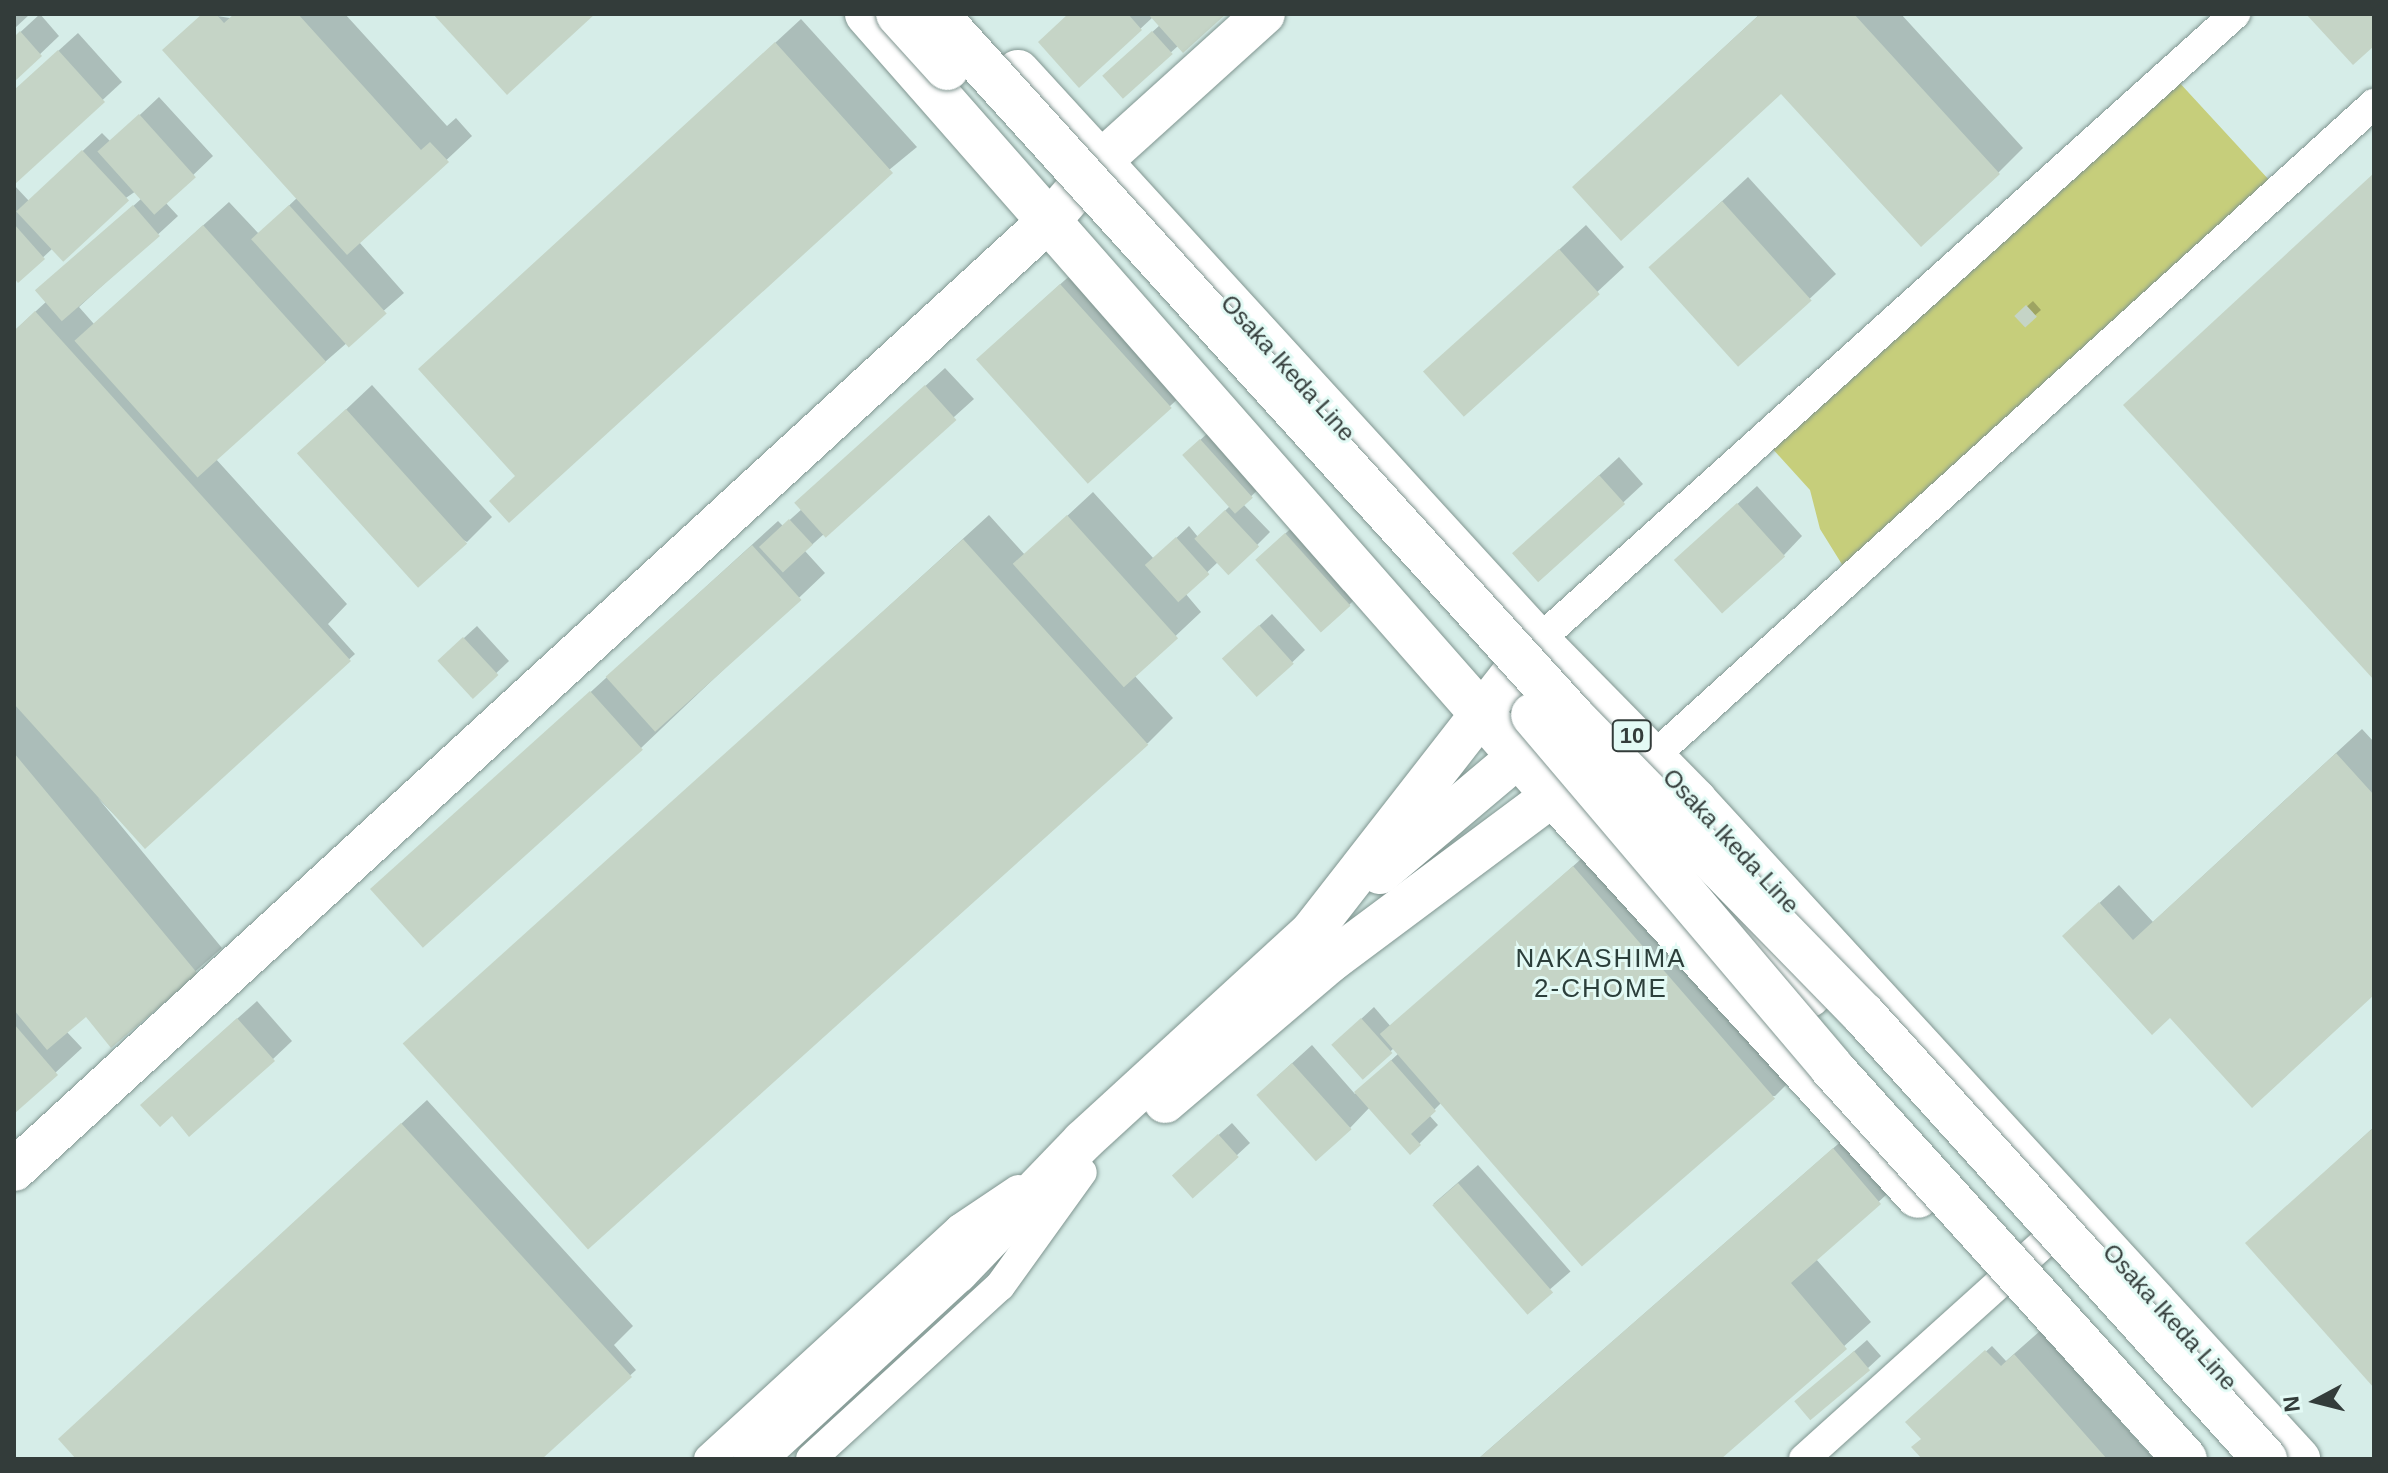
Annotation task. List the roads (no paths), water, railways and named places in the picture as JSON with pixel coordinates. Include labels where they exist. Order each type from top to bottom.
[{"type":"main road","points":[[867,14],[1052,218],[1553,795],[2156,1459]]},
{"type":"main road","points":[[898,14],[1557,742],[1831,1067],[2185,1459]]},
{"type":"main road","points":[[936,14],[1573,717],[1863,1014],[2265,1459]]},
{"type":"main road","name":"Osaka Ikeda Line","points":[[965,14],[1538,641],[1695,801],[2298,1459]]},
{"type":"main road","points":[[1695,801],[1753,926],[1809,995],[2229,1459]]},
{"type":"street","points":[[14,1170],[1052,218],[1100,162],[1264,14]]},
{"type":"street","points":[[1312,931],[1538,641],[2235,14]]},
{"type":"street","points":[[709,1459],[960,1229],[1075,1164],[1332,960],[1553,795],[1653,757],[2374,104]]},
{"type":"street","points":[[754,1459],[1075,1164],[1312,931],[1519,756],[1548,741],[1585,734],[1619,740],[1653,757]]},
{"type":"street","points":[[811,1459],[1000,1286],[1075,1164]]},
{"type":"street","points":[[1804,1459],[2076,1214]]},
{"type":"district","name":"NAKASHIMA 2-CHOME","points":[[1601,974]]}]
